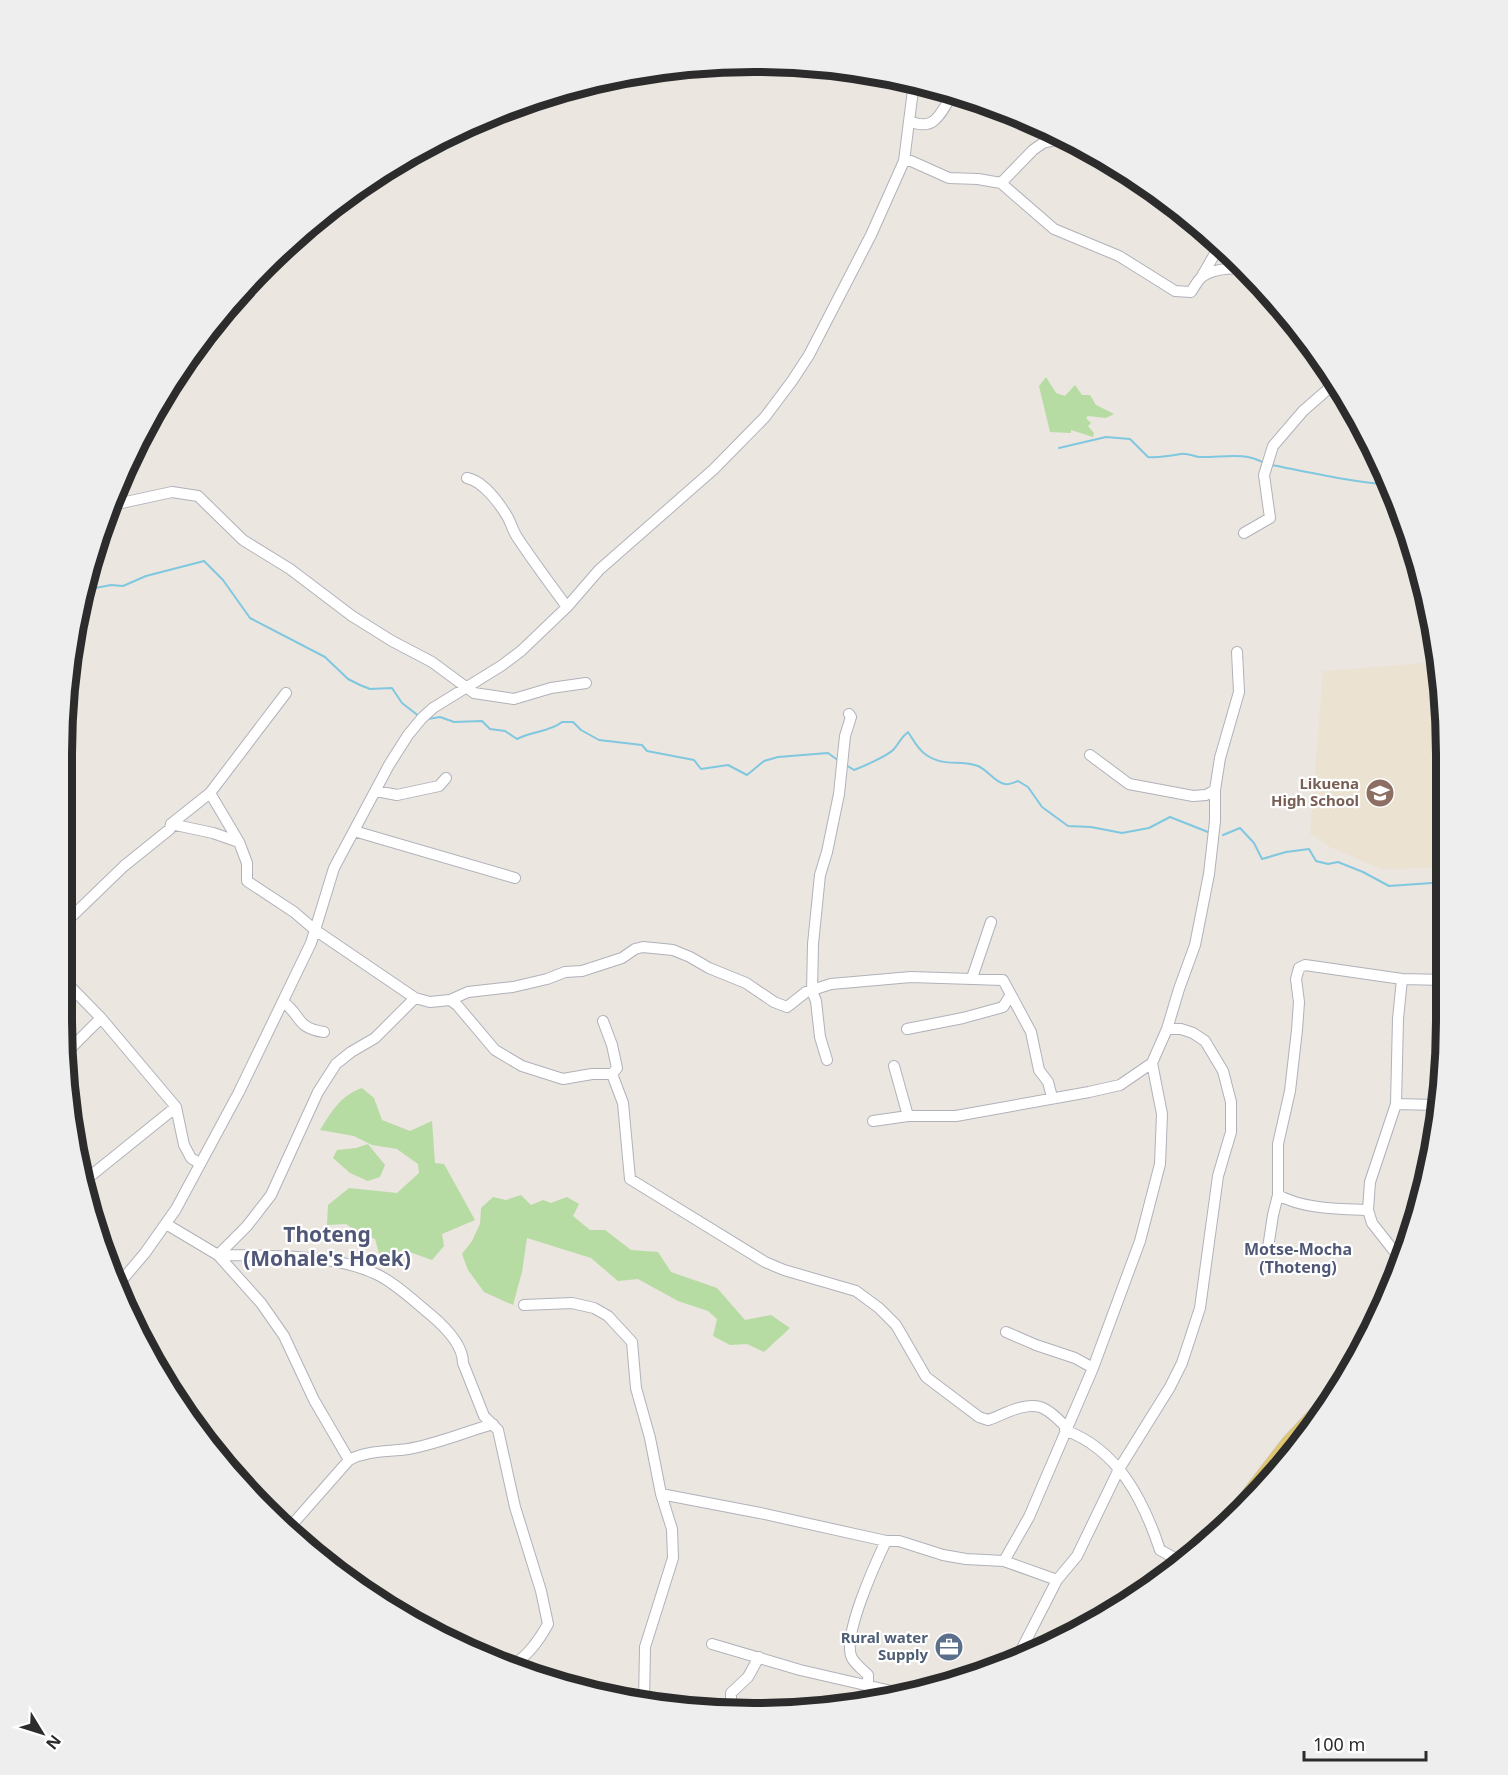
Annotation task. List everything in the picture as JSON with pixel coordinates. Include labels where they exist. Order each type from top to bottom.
[{"type":"main road","points":[[1265,1474],[1296,1434]]},
{"type":"street","points":[[123,1279],[166,1224],[239,1092],[311,943],[334,868],[395,755],[422,718],[520,651],[567,607],[599,570],[714,469],[780,400],[809,356],[871,235],[904,160],[913,91]]},
{"type":"street","points":[[909,122],[921,126],[937,121],[949,101]]},
{"type":"street","points":[[1001,183],[1033,150],[1043,143],[1053,141]]},
{"type":"street","points":[[904,160],[949,178],[1001,183],[1054,229],[1119,256],[1175,291],[1191,292],[1216,252]]},
{"type":"street","points":[[1202,276],[1232,268]]},
{"type":"street","points":[[1244,533],[1270,518],[1264,475],[1272,446],[1328,387]]},
{"type":"street","points":[[466,478],[471,479],[490,494],[498,504],[516,535],[567,607]]},
{"type":"street","points":[[120,503],[172,492],[198,496],[243,540],[290,569],[373,630],[432,662],[474,693],[514,699],[551,688],[586,683]]},
{"type":"street","points":[[873,1121],[908,1116],[956,1116],[1029,1104],[1052,1097],[1120,1085],[1152,1063],[1167,1029],[1195,945],[1209,874],[1215,821],[1215,790],[1220,758],[1239,692],[1237,652]]},
{"type":"street","points":[[72,916],[124,866],[170,829],[171,824],[210,793],[286,693]]},
{"type":"street","points":[[827,1060],[820,1037],[816,1001],[812,991],[813,944],[820,875],[827,852],[838,794],[844,736],[851,717],[849,714]]},
{"type":"street","points":[[1090,756],[1129,783],[1193,796],[1206,795],[1215,790]]},
{"type":"street","points":[[376,792],[397,795],[439,786],[446,778]]},
{"type":"street","points":[[210,793],[239,842],[247,863],[247,881],[415,998],[430,1002],[450,1000],[468,993],[513,987],[548,979],[565,972],[582,971],[622,958],[635,949],[643,947],[673,950],[746,983],[774,1002],[788,1006],[806,992],[831,984],[911,977],[1003,980],[1031,1032],[1039,1070],[1048,1082],[1052,1097]]},
{"type":"street","points":[[171,824],[213,832],[239,842]]},
{"type":"street","points":[[354,831],[515,878]]},
{"type":"street","points":[[972,978],[991,922]]},
{"type":"street","points":[[1269,1248],[1278,1195],[1278,1144],[1291,1080],[1299,1002],[1296,979],[1299,968],[1305,964],[1402,978],[1436,980]]},
{"type":"street","points":[[1396,1250],[1372,1223],[1368,1209],[1370,1182],[1396,1104],[1398,1019],[1402,978]]},
{"type":"street","points":[[72,988],[101,1018],[176,1107],[184,1145],[190,1158],[200,1163]]},
{"type":"street","points":[[907,1029],[1003,1007],[1010,996]]},
{"type":"street","points":[[218,1255],[248,1226],[270,1195],[318,1092],[336,1064],[375,1038],[415,998]]},
{"type":"street","points":[[450,1000],[469,1017],[495,1050],[522,1066],[563,1079],[592,1074],[612,1074]]},
{"type":"street","points":[[283,1002],[293,1009],[298,1021],[324,1032]]},
{"type":"street","points":[[73,1046],[101,1018]]},
{"type":"street","points":[[603,1021],[617,1068],[612,1074]]},
{"type":"street","points":[[1022,1648],[1057,1580],[1077,1556],[1119,1469],[1170,1387],[1182,1363],[1200,1308],[1218,1176],[1231,1132],[1231,1102],[1223,1071],[1205,1041],[1181,1029],[1167,1029]]},
{"type":"street","points":[[1004,1561],[1029,1517],[1059,1450],[1093,1368],[1140,1241],[1161,1164],[1162,1114],[1152,1063]]},
{"type":"street","points":[[894,1066],[908,1116]]},
{"type":"street","points":[[612,1074],[623,1103],[630,1179],[765,1262],[784,1270],[856,1291],[879,1308],[896,1325],[926,1377],[979,1416],[988,1420],[1021,1408],[1040,1407],[1066,1429],[1085,1437],[1119,1469],[1136,1491],[1160,1550],[1174,1558]]},
{"type":"street","points":[[1396,1104],[1431,1105]]},
{"type":"street","points":[[90,1176],[176,1107]]},
{"type":"street","points":[[1278,1195],[1287,1200],[1318,1206],[1368,1209]]},
{"type":"street","points":[[166,1224],[218,1255],[261,1303],[284,1336],[314,1400],[349,1460]]},
{"type":"street","points":[[218,1255],[283,1257],[344,1263],[377,1274],[447,1328],[464,1356],[464,1363],[484,1416],[498,1430],[515,1507],[541,1591],[548,1624],[539,1641],[520,1661]]},
{"type":"street","points":[[524,1305],[572,1303],[594,1308],[608,1316],[632,1342],[636,1388],[650,1438],[661,1494],[672,1529],[673,1558],[645,1647],[644,1694]]},
{"type":"street","points":[[1006,1332],[1076,1359],[1093,1368]]},
{"type":"street","points":[[293,1523],[349,1460],[361,1454],[430,1444],[493,1424]]},
{"type":"street","points":[[661,1494],[886,1541],[899,1541],[955,1557],[1004,1561],[1057,1580]]},
{"type":"street","points":[[868,1685],[868,1675],[852,1658],[849,1646],[867,1582],[886,1541]]},
{"type":"street","points":[[712,1644],[800,1670],[888,1690]]},
{"type":"street","points":[[731,1700],[730,1693],[748,1677],[759,1657]]},
{"type":"shaded area","name":"Likuena High School","points":[[1430,663],[1435,709],[1436,868],[1381,869],[1330,847],[1310,833],[1323,671]]},
{"type":"green space","points":[[1046,377],[1056,393],[1065,396],[1075,385],[1082,395],[1090,395],[1096,405],[1114,414],[1106,418],[1088,416],[1086,418],[1091,423],[1088,426],[1094,433],[1093,437],[1071,430],[1071,433],[1050,432],[1039,386]]},
{"type":"green space","points":[[362,1088],[374,1098],[382,1120],[410,1131],[432,1121],[435,1163],[444,1164],[475,1220],[442,1234],[444,1246],[432,1260],[404,1250],[380,1257],[375,1239],[346,1224],[327,1225],[328,1205],[349,1188],[397,1193],[419,1173],[418,1164],[397,1149],[372,1145],[354,1136],[320,1130],[342,1100]]},
{"type":"green space","points":[[368,1144],[385,1165],[380,1177],[368,1181],[350,1173],[333,1158],[337,1150]]},
{"type":"green space","points":[[521,1195],[531,1205],[543,1200],[551,1203],[567,1197],[579,1204],[573,1216],[590,1230],[605,1230],[631,1250],[658,1252],[671,1272],[717,1288],[745,1320],[771,1315],[790,1328],[764,1352],[747,1344],[730,1345],[713,1336],[717,1319],[708,1311],[678,1301],[638,1279],[618,1281],[591,1258],[527,1238],[522,1272],[513,1305],[484,1292],[468,1270],[462,1254],[472,1241],[480,1224],[481,1208],[493,1197],[506,1200]]},
{"type":"waterway","points":[[1059,448],[1106,437],[1130,439],[1148,457],[1183,454],[1199,457],[1240,456],[1264,463]]},
{"type":"waterway","points":[[1272,465],[1380,484]]},
{"type":"waterway","points":[[92,589],[111,585],[123,586],[146,576],[204,561],[223,580],[250,618],[325,657],[348,679],[360,685],[370,689],[392,688],[402,703],[420,717]]},
{"type":"waterway","points":[[428,719],[440,717],[454,722],[482,721],[490,729],[505,731],[517,739],[552,728],[562,722],[573,722],[581,730],[599,740],[642,745],[647,751],[694,760],[701,769],[728,765],[747,775],[764,761],[778,757],[828,753],[839,761]]},
{"type":"waterway","points":[[846,765],[854,770],[880,758],[893,750],[908,732],[920,749],[932,758],[978,766],[1001,783],[1008,784],[1018,781],[1028,787],[1042,807],[1068,826],[1091,827],[1122,833],[1149,828],[1170,817],[1208,832]]},
{"type":"waterway","points":[[1223,835],[1240,828],[1254,843],[1262,859],[1286,852],[1309,849],[1316,861],[1328,864],[1338,862],[1389,886],[1436,883]]},
{"type":"place","name":"Likuena High School","points":[[1380,793]]},
{"type":"place","name":"Rural water Supply","points":[[949,1647]]},
{"type":"district","name":"Thoteng (Mohale's Hoek)","points":[[327,1247]]},
{"type":"district","name":"Motse-Mocha (Thoteng)","points":[[1298,1258]]}]
